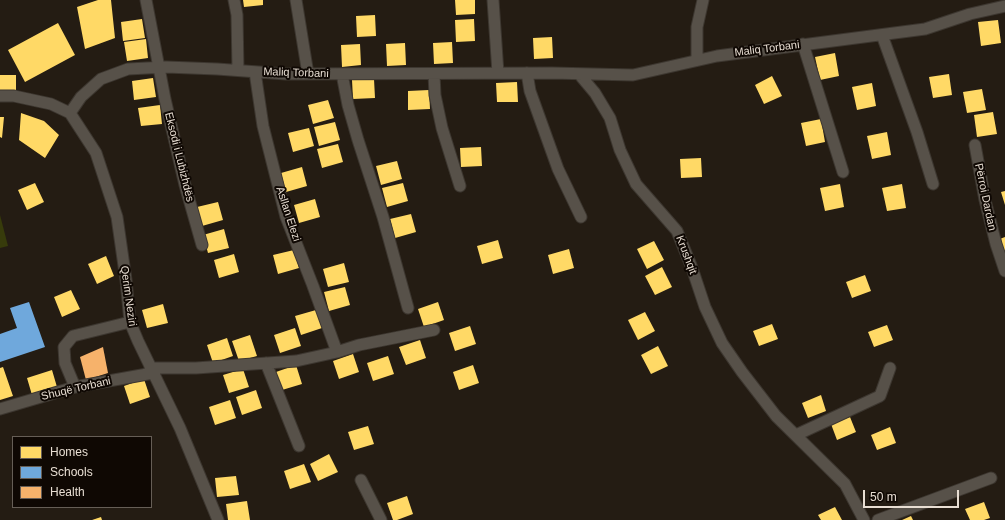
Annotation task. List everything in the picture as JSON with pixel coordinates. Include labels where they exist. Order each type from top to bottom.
[{"type":"street","points":[[146,0],[158,68]]},
{"type":"street","points":[[234,0],[237,14],[238,70]]},
{"type":"street","points":[[296,0],[308,74]]},
{"type":"street","points":[[493,0],[498,73]]},
{"type":"street","points":[[697,60],[697,28],[703,0]]},
{"type":"street","name":"Maliq Torbani","points":[[70,112],[81,97],[101,79],[128,69],[158,68],[238,70],[286,74],[527,73],[633,75],[717,56],[925,29],[970,14],[1005,6]]},
{"type":"street","points":[[882,35],[917,132],[933,184]]},
{"type":"street","points":[[803,44],[843,172]]},
{"type":"street","name":"Eksodi i Lubizhdës","points":[[158,68],[184,185],[202,245]]},
{"type":"street","name":"Asllan Elezi","points":[[255,72],[263,126],[286,217],[337,352]]},
{"type":"street","points":[[527,73],[530,91],[558,169],[581,218]]},
{"type":"street","points":[[342,74],[348,105],[383,217],[408,308]]},
{"type":"street","points":[[434,74],[434,95],[442,128],[460,186]]},
{"type":"street","name":"Krushqit","points":[[579,74],[595,94],[610,118],[620,150],[636,184],[677,231],[692,268],[705,307],[722,342],[742,372],[776,416],[845,484],[864,520]]},
{"type":"street","points":[[0,96],[14,96],[51,104],[70,112]]},
{"type":"street","name":"Qerim Neziri","points":[[70,112],[96,153],[117,217],[130,322],[180,428],[218,520]]},
{"type":"street","name":"Përroi Dardan","points":[[974,145],[996,244],[1005,271]]},
{"type":"street","points":[[75,387],[65,363],[64,347],[74,336],[130,322]]},
{"type":"street","points":[[152,370],[296,361],[337,352],[359,345],[434,330]]},
{"type":"street","points":[[266,363],[299,446]]},
{"type":"street","points":[[796,435],[880,396],[890,368]]},
{"type":"street","name":"Shuqë Torbani","points":[[0,409],[75,387],[152,370]]},
{"type":"street","points":[[878,520],[991,478]]},
{"type":"street","points":[[361,480],[381,520]]},
{"type":"green space","points":[[0,215],[8,246],[0,248]]},
{"type":"building: Homes","points":[[98,0],[111,0],[115,38],[85,49],[77,7]]},
{"type":"building: Homes","points":[[243,0],[263,0],[263,5],[244,7]]},
{"type":"building: Homes","points":[[455,0],[475,0],[475,14],[456,15]]},
{"type":"building: Homes","points":[[375,15],[376,36],[357,37],[356,16]]},
{"type":"building: Homes","points":[[142,19],[145,38],[123,41],[121,22]]},
{"type":"building: Homes","points":[[474,19],[475,41],[456,42],[455,20]]},
{"type":"building: Homes","points":[[998,20],[1001,43],[981,46],[978,22]]},
{"type":"building: Homes","points":[[58,23],[75,55],[25,82],[8,50]]},
{"type":"building: Homes","points":[[552,37],[553,58],[534,59],[533,38]]},
{"type":"building: Homes","points":[[146,39],[148,58],[127,61],[124,42]]},
{"type":"building: Homes","points":[[452,42],[453,63],[434,64],[433,43]]},
{"type":"building: Homes","points":[[405,43],[406,65],[387,66],[386,44]]},
{"type":"building: Homes","points":[[360,44],[361,65],[342,67],[341,45]]},
{"type":"building: Homes","points":[[835,53],[839,76],[820,80],[815,57]]},
{"type":"building: Homes","points":[[949,74],[952,95],[933,98],[929,77]]},
{"type":"building: Homes","points":[[0,75],[16,75],[16,91],[0,91]]},
{"type":"building: Homes","points":[[772,76],[782,96],[764,104],[755,85]]},
{"type":"building: Homes","points":[[153,78],[156,97],[134,100],[132,81]]},
{"type":"building: Homes","points":[[374,79],[375,98],[353,99],[352,80]]},
{"type":"building: Homes","points":[[517,82],[518,102],[497,102],[496,83]]},
{"type":"building: Homes","points":[[872,83],[876,106],[857,110],[852,87]]},
{"type":"building: Homes","points":[[982,89],[986,110],[967,113],[963,92]]},
{"type":"building: Homes","points":[[429,90],[430,109],[408,110],[408,91]]},
{"type":"building: Homes","points":[[328,100],[334,118],[313,124],[308,105]]},
{"type":"building: Homes","points":[[160,105],[162,124],[141,126],[138,108]]},
{"type":"building: Homes","points":[[993,112],[997,134],[977,137],[974,115]]},
{"type":"building: Homes","points":[[21,113],[44,121],[59,135],[45,158],[19,140]]},
{"type":"building: Homes","points":[[0,117],[4,117],[2,138],[0,137]]},
{"type":"building: Homes","points":[[821,119],[825,142],[806,146],[801,123]]},
{"type":"building: Homes","points":[[335,122],[340,140],[319,146],[314,127]]},
{"type":"building: Homes","points":[[309,128],[314,146],[293,152],[288,133]]},
{"type":"building: Homes","points":[[887,132],[891,155],[872,159],[867,136]]},
{"type":"building: Homes","points":[[338,144],[343,162],[322,168],[317,149]]},
{"type":"building: Homes","points":[[481,147],[482,166],[461,167],[460,148]]},
{"type":"building: Homes","points":[[701,158],[702,177],[681,178],[680,159]]},
{"type":"building: Homes","points":[[397,161],[402,179],[381,185],[376,166]]},
{"type":"building: Homes","points":[[302,167],[307,186],[286,192],[281,173]]},
{"type":"building: Homes","points":[[35,183],[44,202],[27,210],[18,190]]},
{"type":"building: Homes","points":[[403,183],[408,201],[387,207],[382,188]]},
{"type":"building: Homes","points":[[840,184],[844,207],[825,211],[820,188]]},
{"type":"building: Homes","points":[[902,184],[906,208],[887,211],[882,188]]},
{"type":"building: Homes","points":[[1005,191],[1005,205],[1001,192]]},
{"type":"building: Homes","points":[[315,199],[320,217],[299,223],[294,205]]},
{"type":"building: Homes","points":[[218,202],[223,220],[202,226],[197,207]]},
{"type":"building: Homes","points":[[411,214],[416,232],[395,238],[390,219]]},
{"type":"building: Homes","points":[[224,229],[229,248],[208,253],[203,235]]},
{"type":"building: Homes","points":[[1005,237],[1005,262],[997,240]]},
{"type":"building: Homes","points":[[498,240],[503,258],[482,264],[477,246]]},
{"type":"building: Homes","points":[[654,241],[664,260],[647,269],[637,249]]},
{"type":"building: Homes","points":[[569,249],[574,268],[553,274],[548,255]]},
{"type":"building: Homes","points":[[294,250],[299,268],[278,274],[273,255]]},
{"type":"building: Homes","points":[[234,254],[239,272],[219,278],[214,260]]},
{"type":"building: Homes","points":[[106,256],[114,276],[97,284],[88,264]]},
{"type":"building: Homes","points":[[344,263],[349,282],[328,287],[323,269]]},
{"type":"building: Homes","points":[[662,267],[672,287],[655,295],[645,276]]},
{"type":"building: Homes","points":[[865,275],[871,291],[852,298],[846,282]]},
{"type":"building: Homes","points":[[345,287],[350,305],[329,311],[324,292]]},
{"type":"building: Homes","points":[[71,290],[80,309],[62,317],[54,297]]},
{"type":"building: Homes","points":[[438,302],[444,320],[424,327],[418,309]]},
{"type":"building: Homes","points":[[163,304],[168,323],[147,328],[142,310]]},
{"type":"building: Homes","points":[[316,310],[322,328],[301,335],[295,316]]},
{"type":"building: Homes","points":[[645,312],[655,331],[638,340],[628,320]]},
{"type":"building: Homes","points":[[772,324],[778,339],[759,346],[753,331]]},
{"type":"building: Homes","points":[[887,325],[893,340],[874,347],[868,332]]},
{"type":"building: Homes","points":[[470,326],[476,344],[455,351],[449,333]]},
{"type":"building: Homes","points":[[295,328],[301,346],[280,353],[274,335]]},
{"type":"building: Homes","points":[[250,335],[257,356],[239,361],[232,341]]},
{"type":"building: Homes","points":[[227,338],[233,356],[213,363],[207,345]]},
{"type":"building: Homes","points":[[420,340],[426,358],[406,365],[399,347]]},
{"type":"building: Homes","points":[[658,346],[668,366],[651,374],[641,355]]},
{"type":"building: Homes","points":[[353,354],[359,372],[339,379],[333,361]]},
{"type":"building: Homes","points":[[388,356],[394,374],[373,381],[367,363]]},
{"type":"building: Homes","points":[[296,365],[302,384],[282,390],[276,372]]},
{"type":"building: Homes","points":[[473,365],[479,383],[459,390],[453,372]]},
{"type":"building: Homes","points":[[3,367],[13,396],[0,400],[0,368]]},
{"type":"building: Homes","points":[[243,369],[249,387],[229,393],[223,375]]},
{"type":"building: Homes","points":[[52,370],[57,387],[32,395],[27,378]]},
{"type":"building: Homes","points":[[144,379],[150,397],[130,404],[124,386]]},
{"type":"building: Homes","points":[[256,390],[262,408],[242,415],[236,397]]},
{"type":"building: Homes","points":[[821,395],[826,411],[808,418],[802,403]]},
{"type":"building: Homes","points":[[230,400],[236,418],[215,425],[209,407]]},
{"type":"building: Homes","points":[[850,417],[856,432],[837,440],[831,424]]},
{"type":"building: Homes","points":[[368,426],[374,444],[354,450],[348,432]]},
{"type":"building: Homes","points":[[890,427],[896,443],[877,450],[871,435]]},
{"type":"building: Homes","points":[[329,454],[338,472],[318,481],[310,464]]},
{"type":"building: Homes","points":[[304,464],[311,482],[290,489],[284,471]]},
{"type":"building: Homes","points":[[236,476],[239,495],[217,497],[215,478]]},
{"type":"building: Homes","points":[[407,496],[413,514],[393,520],[387,503]]},
{"type":"building: Homes","points":[[247,501],[250,520],[228,520],[226,504]]},
{"type":"building: Homes","points":[[984,502],[990,518],[984,520],[970,520],[965,509]]},
{"type":"building: Homes","points":[[835,507],[842,520],[821,520],[818,515]]},
{"type":"building: Homes","points":[[911,516],[913,520],[902,520]]},
{"type":"building: Homes","points":[[101,517],[102,520],[92,520]]},
{"type":"building: Schools","points":[[29,302],[45,347],[0,362],[0,334],[17,328],[10,308]]},
{"type":"building: Health","points":[[103,347],[108,373],[86,380],[80,357]]}]
